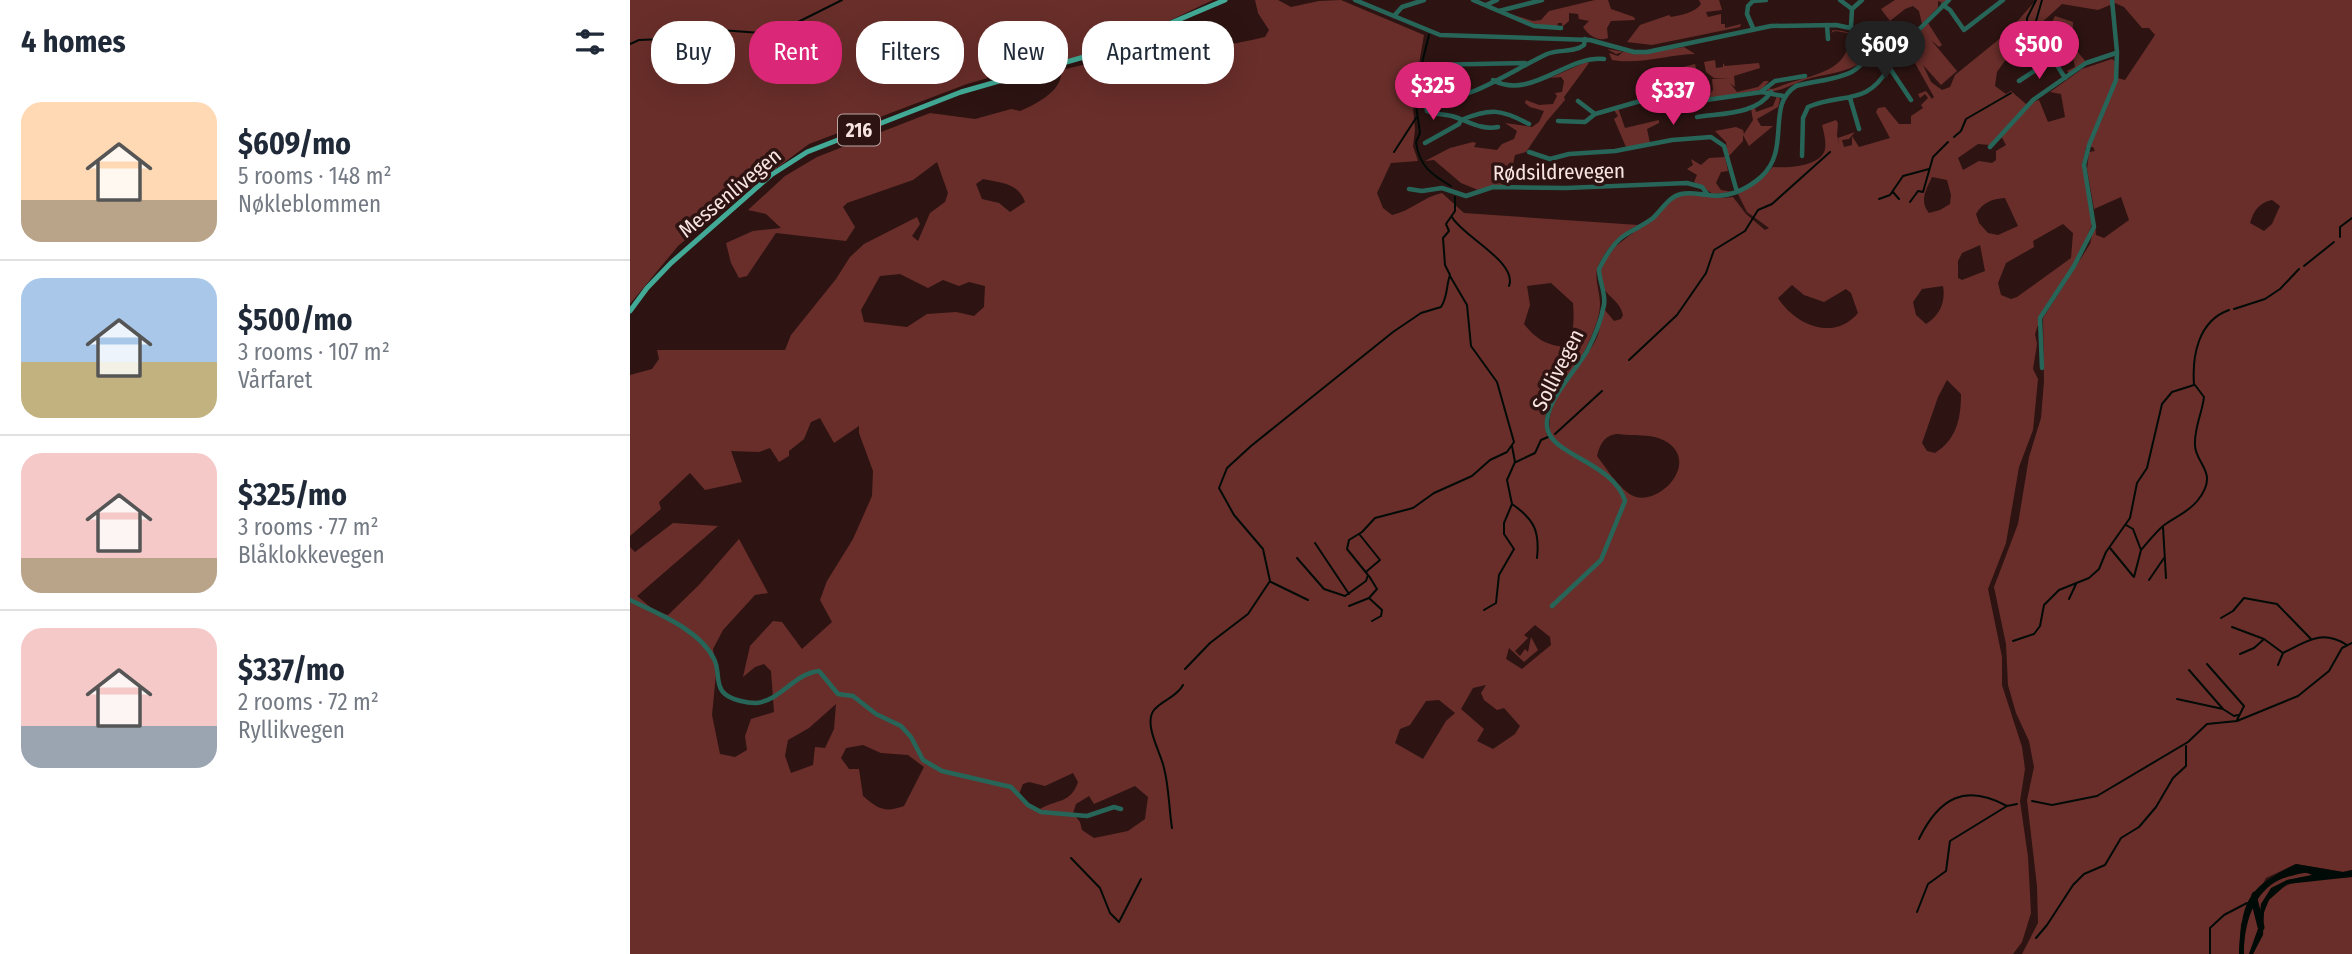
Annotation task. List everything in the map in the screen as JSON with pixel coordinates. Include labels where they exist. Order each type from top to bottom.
[{"type":"main road","name":"Messenlivegen","points":[[630,311],[671,263],[771,175],[807,152],[961,92],[1105,51],[1225,0]]},
{"type":"street","points":[[1355,0],[1448,37],[1585,39],[1626,50],[1647,52],[1753,28],[1827,25],[1851,27],[1860,33],[1867,45],[1866,60],[1857,69],[1796,86],[1783,96],[1780,107],[1779,147],[1774,162],[1761,177],[1725,197],[1708,195]]},
{"type":"street","points":[[1394,16],[1402,7],[1424,0]]},
{"type":"street","points":[[1472,0],[1534,26],[1561,28]]},
{"type":"street","points":[[1486,5],[1497,0]]},
{"type":"street","points":[[1499,11],[1542,0]]},
{"type":"street","points":[[1753,28],[1747,14],[1748,6],[1753,1],[1766,0]]},
{"type":"street","points":[[1840,0],[1852,9]]},
{"type":"street","points":[[1851,27],[1852,9],[1862,0]]},
{"type":"street","points":[[1802,156],[1803,118],[1808,107],[1870,91],[1889,66],[1892,56],[1949,0]]},
{"type":"street","points":[[1942,5],[1948,8],[1964,30],[2003,0]]},
{"type":"street","points":[[2042,368],[2040,318],[2074,266],[2094,227],[2084,165],[2089,145],[2116,80],[2117,52],[2112,0]]},
{"type":"street","points":[[1827,25],[1828,39]]},
{"type":"street","points":[[1498,127],[1485,128],[1429,112],[1426,106],[1430,102],[1453,99],[1557,50],[1579,50],[1584,46],[1585,39]]},
{"type":"street","points":[[1867,45],[1875,45],[1892,56]]},
{"type":"street","points":[[1990,147],[2029,103],[2086,64],[2117,52]]},
{"type":"street","points":[[1493,80],[1502,84],[1533,83],[1590,59],[1604,59]]},
{"type":"street","points":[[2019,81],[2051,60],[2057,64],[2065,78]]},
{"type":"street","points":[[1428,65],[1530,62]]},
{"type":"street","points":[[1889,66],[1911,100]]},
{"type":"street","points":[[1762,92],[1775,80],[1805,76]]},
{"type":"street","points":[[1559,121],[1585,122],[1595,114],[1651,98],[1706,100],[1762,92],[1783,96]]},
{"type":"street","points":[[1697,117],[1750,108],[1764,100],[1770,92]]},
{"type":"street","points":[[1850,98],[1859,130]]},
{"type":"street","points":[[1578,101],[1595,114]]},
{"type":"street","points":[[1424,143],[1459,124],[1461,120],[1495,110],[1529,124]]},
{"type":"street","points":[[1529,152],[1550,159],[1569,154],[1615,151],[1672,140],[1711,137],[1723,144],[1737,192]]},
{"type":"street","name":"Rødsildrevegen","points":[[1409,189],[1422,191],[1443,188],[1466,196],[1493,187],[1566,188],[1687,183],[1702,187],[1708,195]]},
{"type":"street","name":"Sollivegen","points":[[1552,606],[1601,560],[1625,501],[1613,481],[1556,442],[1548,432],[1547,425],[1558,394],[1586,353],[1598,324],[1604,304],[1599,269],[1624,236],[1645,224],[1671,198],[1690,192],[1708,195]]},
{"type":"street","points":[[630,600],[703,643],[716,663],[721,689],[733,699],[754,703],[764,701],[817,671],[838,694],[853,696],[876,714],[901,726],[911,737],[923,760],[942,771],[1011,787],[1028,805],[1041,812],[1087,816],[1114,807],[1121,809]]},
{"type":"shaded area","points":[[630,0],[1213,0],[1169,21],[1082,21],[1082,57],[1068,59],[1068,21],[978,21],[978,81],[809,144],[678,246],[630,304]]},
{"type":"shaded area","points":[[1255,0],[1278,0],[1291,7],[1341,0],[1424,35],[1419,64],[1411,85],[1415,130],[1413,146],[1418,161],[1391,163],[1377,193],[1383,208],[1392,215],[1442,193],[1464,213],[1638,225],[1611,245],[1598,267],[1596,277],[1600,310],[1597,322],[1579,360],[1551,400],[1545,423],[1547,435],[1551,436],[1551,411],[1556,399],[1596,340],[1604,309],[1614,321],[1621,319],[1623,315],[1619,305],[1602,285],[1601,270],[1609,254],[1666,204],[1680,196],[1733,197],[1746,214],[1765,230],[1769,228],[1747,212],[1738,194],[1759,181],[1773,167],[1800,166],[1819,158],[1825,148],[1822,125],[1836,120],[1838,123],[1837,135],[1839,145],[1838,138],[1855,132],[1849,139],[1842,140],[1844,147],[1852,145],[1852,136],[1859,147],[1890,138],[1876,112],[1878,108],[1885,107],[1899,124],[1911,124],[1911,116],[1923,108],[1921,105],[1928,98],[1925,94],[1920,98],[1918,94],[1926,91],[1932,99],[1934,97],[1906,47],[1912,47],[1912,40],[1928,23],[1942,45],[1939,47],[1931,40],[1957,71],[1941,85],[1923,65],[1931,82],[1942,90],[1950,87],[1955,75],[2008,32],[2036,0],[2352,0],[2352,870],[2343,872],[2296,864],[2266,878],[2241,924],[2239,954],[2022,954],[2038,923],[2037,886],[2027,800],[2034,767],[2029,741],[2016,713],[2008,685],[2006,644],[1994,587],[2018,524],[2029,457],[2041,418],[2044,381],[2043,318],[2090,244],[2095,222],[2096,235],[2104,238],[2129,220],[2121,197],[2094,209],[2087,169],[2089,152],[2095,151],[2093,147],[2086,147],[2082,165],[2093,217],[2091,227],[2079,256],[2043,310],[2035,334],[2037,344],[2033,369],[2038,379],[2033,430],[2019,467],[2006,543],[1988,589],[2002,657],[2002,685],[2022,747],[2025,769],[2020,801],[2028,857],[2031,913],[2022,942],[2013,954],[630,954],[630,547],[635,552],[673,523],[718,526],[637,596],[655,611],[668,615],[699,585],[739,539],[768,593],[755,595],[723,630],[713,649],[716,674],[712,715],[720,754],[735,757],[747,750],[745,736],[751,719],[774,712],[771,671],[764,664],[755,667],[743,677],[750,646],[773,621],[782,622],[802,649],[832,622],[820,600],[827,581],[853,539],[872,496],[873,471],[859,426],[834,443],[820,418],[811,422],[804,439],[789,451],[789,456],[779,462],[770,448],[759,452],[731,451],[742,482],[705,490],[690,473],[659,502],[661,509],[630,536],[630,375],[652,369],[659,359],[657,350],[785,350],[791,335],[836,279],[850,257],[864,244],[917,217],[920,224],[912,236],[918,241],[930,213],[945,202],[948,193],[937,162],[913,180],[847,203],[843,207],[855,227],[846,241],[776,233],[747,276],[739,278],[731,263],[726,243],[753,231],[781,228],[766,214],[748,210],[785,176],[817,157],[930,113],[975,119],[1011,109],[1020,111],[1041,100],[1058,84],[1068,84],[1068,68],[1082,65],[1082,84],[1234,84],[1234,43],[1265,37],[1269,30],[1258,13]],"holes":[[[2115,3],[2124,7],[2142,28],[2149,28],[2155,35],[2125,80],[2117,78],[2116,62],[2112,59],[2082,69],[2050,92],[2061,94],[2065,117],[2048,122],[2039,100],[2026,104],[2011,91],[2006,94],[1995,86],[1997,72],[2014,48],[2062,4],[2098,10]],[[2000,134],[2006,145],[1996,151],[1996,160],[1992,163],[1979,161],[1963,170],[1958,158],[1978,144],[1990,145]],[[1932,177],[1947,180],[1951,195],[1950,204],[1929,213],[1924,204],[1924,195]],[[983,179],[1014,187],[1025,202],[1010,212],[999,203],[982,199],[976,184]],[[2005,198],[2018,226],[1998,235],[1988,233],[1979,223],[1976,214],[1992,200]],[[2272,200],[2280,206],[2272,224],[2264,231],[2250,223],[2253,214],[2264,203]],[[2063,224],[2073,233],[2071,258],[2011,299],[2001,295],[1998,283],[2006,263],[2034,247],[2033,241]],[[1980,245],[1985,271],[1962,280],[1958,278],[1958,261],[1962,253]],[[900,274],[928,288],[943,280],[959,286],[969,282],[985,286],[984,307],[974,316],[956,312],[927,314],[907,327],[864,322],[861,310],[880,276]],[[1551,283],[1573,303],[1574,320],[1565,347],[1542,340],[1524,324],[1530,305],[1527,286]],[[1792,285],[1804,295],[1824,302],[1846,289],[1851,293],[1858,313],[1838,327],[1827,328],[1815,326],[1794,316],[1778,298]],[[1943,286],[1940,308],[1935,317],[1926,324],[1916,315],[1913,302],[1922,289]],[[1947,380],[1961,394],[1956,427],[1953,435],[1935,453],[1927,451],[1922,443]],[[1619,434],[1665,441],[1678,455],[1676,476],[1669,485],[1649,497],[1628,493],[1615,481],[1597,456],[1604,440]],[[1535,625],[1550,637],[1551,645],[1522,669],[1506,659],[1509,648],[1524,662],[1538,650],[1531,637],[1528,652],[1525,649],[1520,656],[1515,651],[1528,638],[1524,635]],[[1486,685],[1481,693],[1484,700],[1497,710],[1504,708],[1520,726],[1515,734],[1493,749],[1477,741],[1484,729],[1461,709],[1473,688]],[[1439,700],[1455,713],[1446,721],[1423,759],[1395,743],[1400,729],[1410,725],[1426,701]],[[836,704],[834,729],[825,748],[815,747],[813,765],[791,773],[785,756],[788,740],[809,728]],[[863,745],[881,753],[908,755],[924,767],[904,806],[892,809],[878,807],[863,796],[859,769],[849,769],[841,758],[846,748]],[[1073,773],[1078,782],[1068,797],[1040,809],[1034,808],[1019,794],[1023,784],[1029,782],[1045,786]],[[1135,786],[1148,797],[1145,819],[1128,831],[1094,838],[1082,830],[1073,813],[1076,804],[1089,796],[1094,804]]]},
{"type":"shaded area","points":[[1595,0],[1608,0],[1611,9],[1634,17],[1635,20],[1611,21],[1607,28],[1608,38],[1601,39],[1585,30],[1583,27],[1589,21],[1579,19],[1578,14],[1569,13],[1569,21],[1562,27],[1562,23],[1558,23],[1557,27],[1539,26],[1504,12],[1533,21],[1541,20],[1549,11]]},
{"type":"shaded area","points":[[1699,0],[1719,0],[1722,10],[1706,12],[1708,17],[1721,14],[1721,24],[1725,24],[1725,28],[1741,24],[1740,27],[1652,45],[1627,42],[1640,25],[1669,15],[1671,17],[1691,12],[1701,4]]},
{"type":"shaded area","points":[[1895,0],[1947,0],[1943,3],[1938,1],[1938,7],[1922,24],[1919,11],[1913,6],[1890,21],[1881,9]]},
{"type":"shaded area","points":[[2055,16],[2073,22],[2072,45],[2086,62],[2069,73],[2067,71],[2075,67],[2073,57],[2056,60],[2050,48],[2065,38],[2062,29],[2052,32],[2050,26]]},
{"type":"shaded area","points":[[1833,30],[1848,32],[1856,36],[1862,44],[1863,50],[1857,65],[1770,92],[1767,90],[1769,86],[1770,89],[1776,88],[1823,72],[1840,61],[1848,45],[1848,33],[1831,33]]},
{"type":"shaded area","points":[[1684,47],[1695,54],[1622,61],[1612,60],[1609,53],[1618,56],[1623,52],[1616,54],[1607,49],[1637,54]]},
{"type":"shaded area","points":[[1715,60],[1716,68],[1723,67],[1723,63],[1725,66],[1759,63],[1760,68],[1734,76],[1735,87],[1730,83],[1737,92],[1769,81],[1761,90],[1702,99],[1685,98],[1684,96],[1707,97],[1713,90],[1712,79],[1729,78],[1714,78],[1706,72],[1704,62]]},
{"type":"shaded area","points":[[1589,63],[1564,97],[1565,100],[1526,152],[1515,155],[1511,173],[1497,176],[1498,182],[1504,185],[1478,190],[1461,183],[1434,160],[1425,161],[1450,148],[1473,142],[1476,143],[1474,147],[1497,150],[1502,144],[1514,139],[1517,131],[1505,123],[1532,127],[1539,122],[1544,111],[1530,107],[1525,103],[1526,100],[1539,105],[1553,104],[1557,96],[1555,93],[1562,92],[1564,81],[1561,77],[1550,78]]},
{"type":"shaded area","points":[[1695,64],[1698,76],[1705,76],[1706,79],[1662,79],[1662,86],[1646,77],[1652,78],[1659,73]]},
{"type":"shaded area","points":[[1777,96],[1780,99],[1778,107],[1757,119],[1761,126],[1773,126],[1749,146],[1743,135],[1743,141],[1728,157],[1726,142],[1715,131],[1736,127],[1743,130],[1744,134],[1753,120],[1751,109],[1755,108],[1756,112],[1773,106]]},
{"type":"shaded area","points":[[1618,108],[1625,128],[1659,120],[1659,123],[1647,129],[1650,143],[1626,147],[1614,119],[1618,116],[1614,110]]},
{"type":"shaded area","points":[[1725,157],[1728,171],[1721,172],[1716,183],[1721,190],[1733,192],[1713,194],[1694,182],[1697,175],[1687,169],[1693,165],[1691,159],[1701,165],[1709,158]]},
{"type":"shaded area","points":[[2296,864],[2343,872],[2352,870],[2352,877],[2287,884],[2269,900],[2264,912],[2263,935],[2253,954],[2249,954],[2259,926],[2261,904],[2271,888],[2287,880],[2312,875],[2297,874],[2279,880],[2260,895],[2254,906],[2246,929],[2244,954],[2239,954],[2242,921],[2250,898],[2267,881]]},
{"type":"shaded area","points":[[2307,872],[2313,875],[2287,880],[2261,904],[2259,926],[2249,954],[2244,954],[2249,916],[2263,890],[2288,876]]},
{"type":"shaded area","points":[[2352,877],[2352,954],[2253,954],[2260,938],[2268,900],[2276,891],[2287,885],[2313,879]]},
{"type":"waterway","points":[[630,44],[639,40],[689,38],[707,29],[787,35],[796,23],[842,0]]},
{"type":"waterway","points":[[2009,54],[2010,48],[2005,42],[2027,29],[2027,18],[2036,0]]},
{"type":"waterway","points":[[2028,28],[2036,21],[2042,0]]},
{"type":"waterway","points":[[1429,35],[1418,79],[1413,84],[1420,133],[1416,142],[1423,164],[1451,186]]},
{"type":"waterway","points":[[1954,137],[1961,131],[1966,119],[2011,93]]},
{"type":"waterway","points":[[1394,152],[1416,118]]},
{"type":"waterway","points":[[1910,202],[1918,191],[1923,192],[1933,157],[1948,142]]},
{"type":"waterway","points":[[1629,360],[1677,315],[1706,273],[1714,250],[1745,231],[1758,210],[1772,204],[1830,152]]},
{"type":"waterway","points":[[1879,199],[1890,195],[1903,176],[1929,169]]},
{"type":"waterway","points":[[1893,192],[1899,199]]},
{"type":"waterway","points":[[1185,669],[1210,643],[1248,614],[1270,581],[1263,549],[1234,515],[1219,488],[1227,468],[1393,332],[1421,313],[1441,307],[1450,275],[1445,265],[1443,238],[1449,231],[1446,224],[1455,211],[1455,197]]},
{"type":"waterway","points":[[1452,217],[1498,259],[1510,277],[1509,286]]},
{"type":"waterway","points":[[2340,237],[2340,227],[2352,218]]},
{"type":"waterway","points":[[2304,266],[2334,242]]},
{"type":"waterway","points":[[2234,309],[2265,299],[2280,289],[2299,269]]},
{"type":"waterway","points":[[1297,558],[1324,589],[1345,596],[1366,581],[1368,575],[1347,549],[1349,540],[1362,532],[1375,518],[1413,508],[1434,493],[1472,476],[1490,460],[1507,452],[1514,442],[1497,382],[1471,346],[1467,305],[1450,276]]},
{"type":"waterway","points":[[2013,641],[2034,634],[2040,626],[2044,605],[2059,590],[2089,578],[2099,569],[2106,552],[2130,518],[2137,483],[2147,468],[2162,404],[2172,392],[2194,385],[2194,363],[2199,341],[2210,322],[2229,310]]},
{"type":"waterway","points":[[2141,550],[2163,526],[2194,504],[2207,482],[2207,475],[2195,445],[2204,397],[2195,385]]},
{"type":"waterway","points":[[1555,434],[1602,391]]},
{"type":"waterway","points":[[1516,462],[1535,453],[1541,440],[1548,437]]},
{"type":"waterway","points":[[1484,610],[1496,603],[1499,575],[1514,549],[1504,534],[1504,523],[1512,504],[1507,480],[1515,462],[1512,446]]},
{"type":"waterway","points":[[1512,504],[1526,515],[1534,526],[1537,558]]},
{"type":"waterway","points":[[2126,525],[2133,529],[2141,550],[2134,577]]},
{"type":"waterway","points":[[2163,527],[2166,578]]},
{"type":"waterway","points":[[1360,535],[1380,560],[1367,571]]},
{"type":"waterway","points":[[1315,543],[1349,594]]},
{"type":"waterway","points":[[2110,548],[2133,576]]},
{"type":"waterway","points":[[2149,580],[2164,558]]},
{"type":"waterway","points":[[1349,606],[1369,598],[1377,589],[1369,576]]},
{"type":"waterway","points":[[1271,582],[1308,600]]},
{"type":"waterway","points":[[2069,599],[2076,584]]},
{"type":"waterway","points":[[1369,598],[1382,610],[1381,616],[1372,621]]},
{"type":"waterway","points":[[2221,618],[2233,611],[2244,598],[2277,604],[2311,639]]},
{"type":"waterway","points":[[2232,627],[2264,639],[2283,653]]},
{"type":"waterway","points":[[2278,665],[2283,653],[2315,638],[2330,638],[2347,645]]},
{"type":"waterway","points":[[2240,654],[2254,648],[2263,640]]},
{"type":"waterway","points":[[2032,801],[2052,805],[2097,796],[2188,742],[2207,724],[2237,721],[2298,696],[2329,671],[2342,648],[2352,643]]},
{"type":"waterway","points":[[2207,664],[2244,706],[2237,720]]},
{"type":"waterway","points":[[2189,670],[2223,709]]},
{"type":"waterway","points":[[1172,828],[1166,775],[1150,723],[1154,710],[1177,693],[1183,685]]},
{"type":"waterway","points":[[2177,699],[2238,715]]},
{"type":"waterway","points":[[2036,938],[2073,885],[2084,874],[2105,865],[2121,838],[2139,827],[2156,807],[2173,778],[2186,766],[2186,746]]},
{"type":"waterway","points":[[1919,839],[1935,813],[1955,798],[1978,796],[2007,806]]},
{"type":"waterway","points":[[1917,912],[1928,884],[1946,871],[1950,841],[2007,806],[2017,804]]},
{"type":"waterway","points":[[1071,858],[1100,888],[1110,913],[1119,922],[1141,879]]},
{"type":"waterway","points":[[2255,895],[2261,927]]},
{"type":"waterway","points":[[2210,954],[2210,928],[2224,915],[2247,903]]}]
